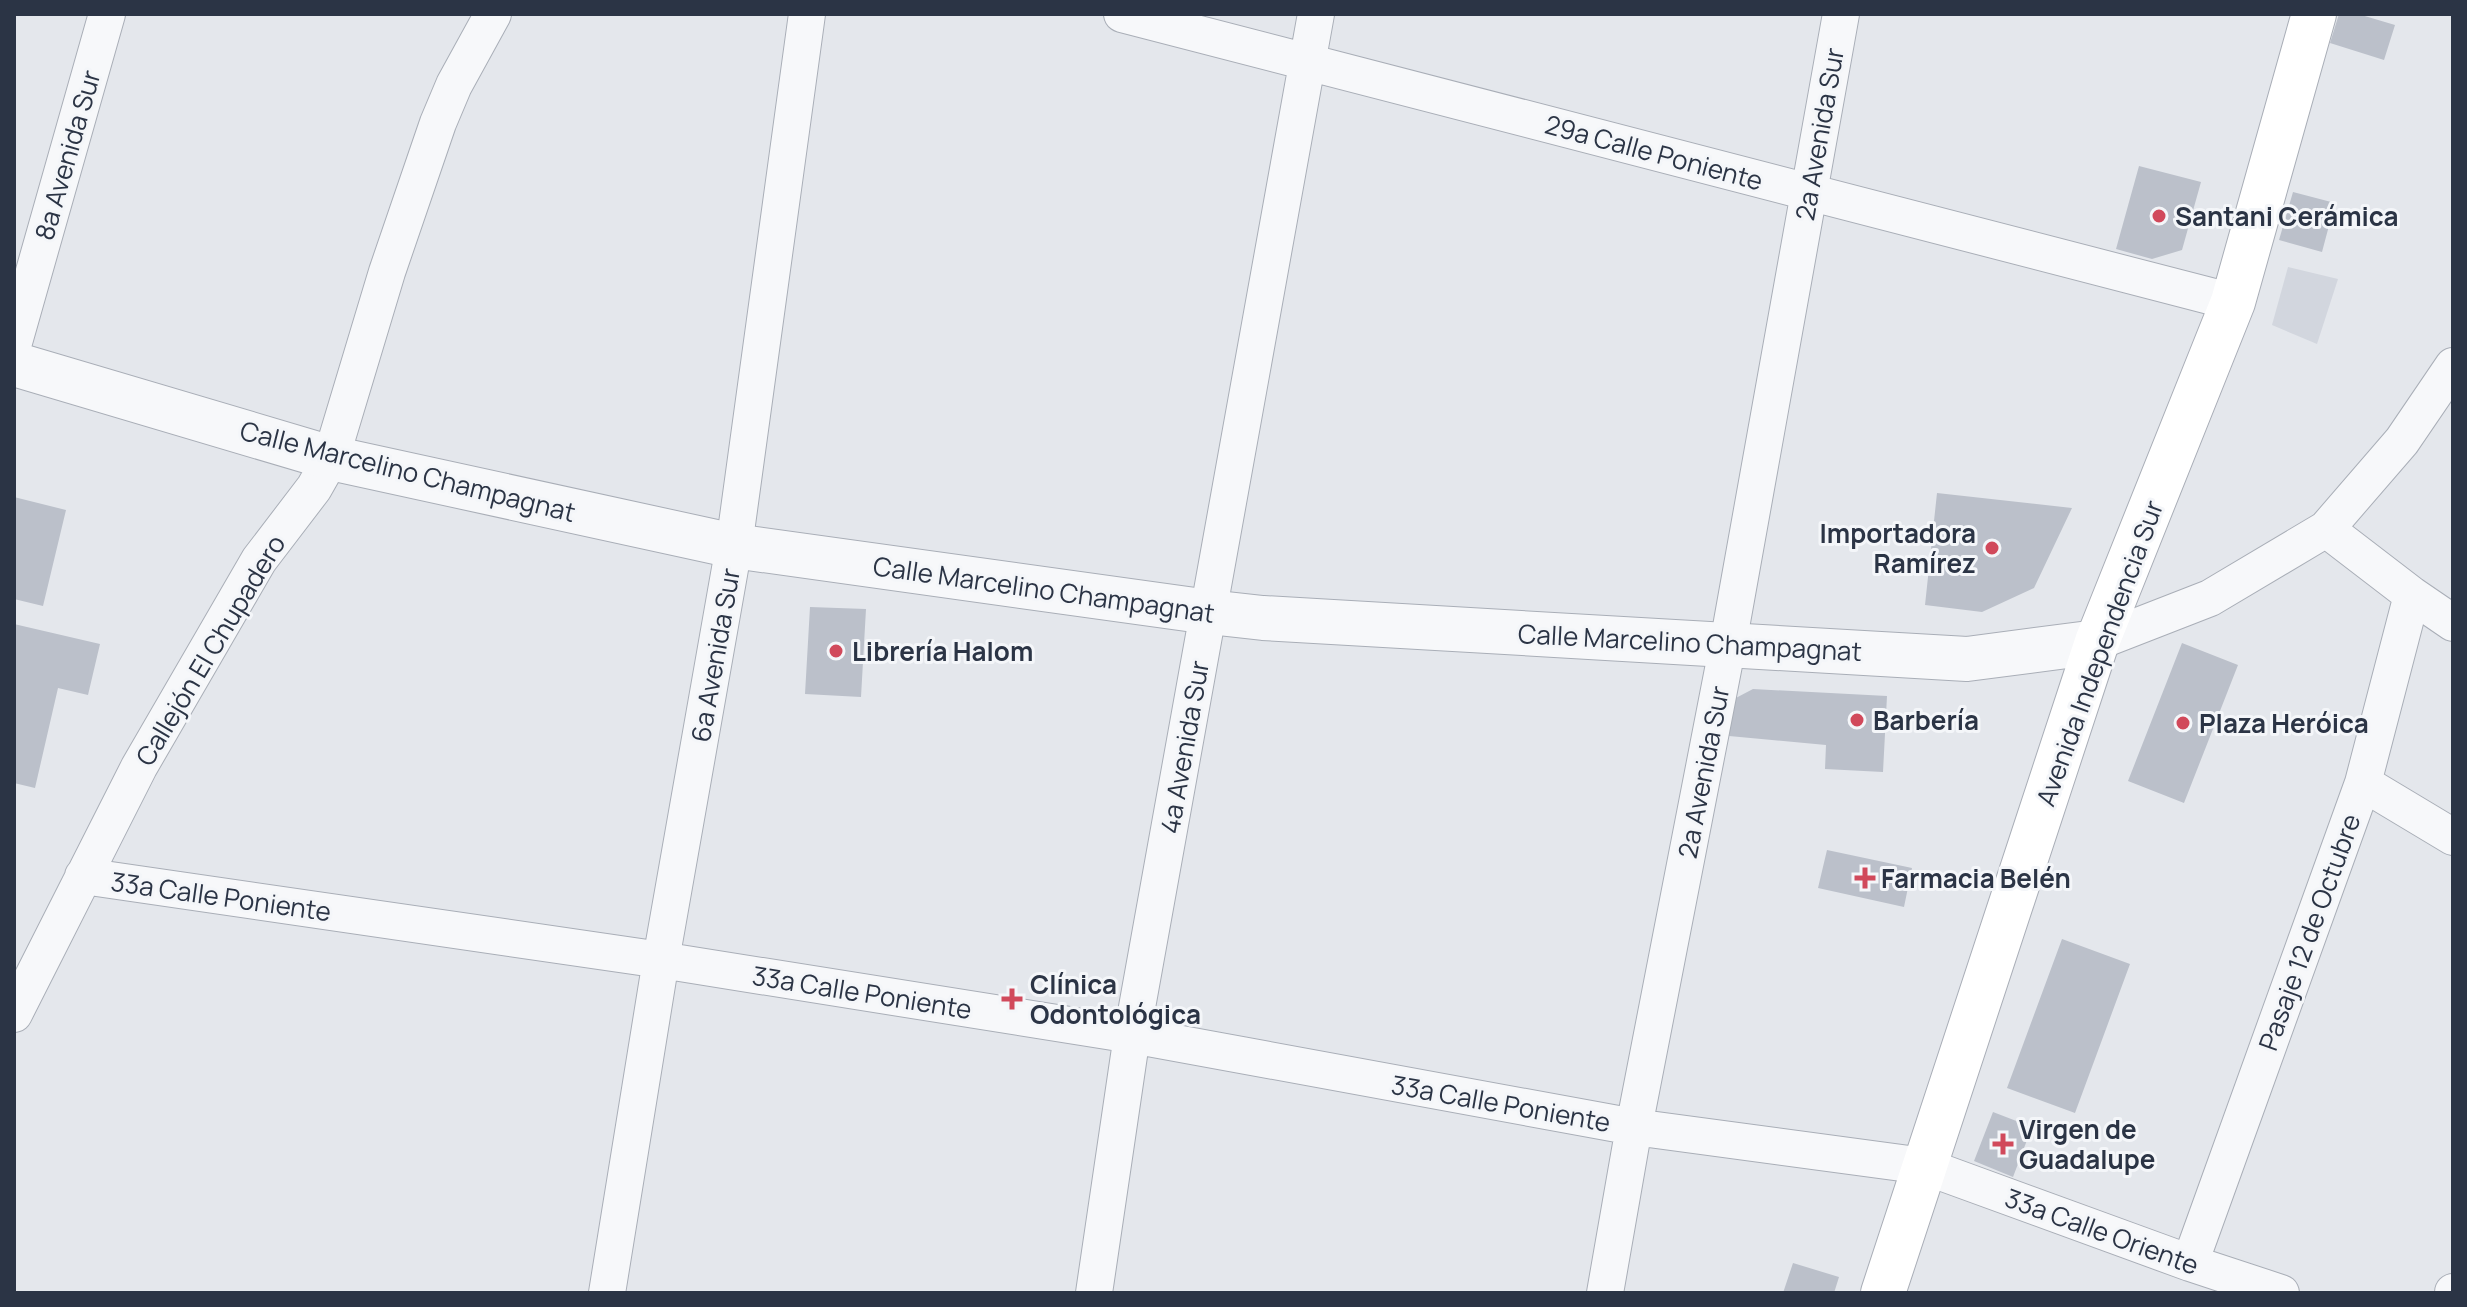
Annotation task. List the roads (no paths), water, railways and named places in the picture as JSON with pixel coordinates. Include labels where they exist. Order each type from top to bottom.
[{"type":"main road","name":"Avenida Independencia Sur","points":[[1883,1293],[2097,642],[2233,302],[2314,14]]},
{"type":"street","name":"8a Avenida Sur","points":[[14,342],[107,14]]},
{"type":"street","name":"Callejón El Chupadero","points":[[14,1014],[139,767],[259,560],[314,488],[331,458],[387,272],[438,123],[454,85],[493,14]]},
{"type":"street","name":"6a Avenida Sur","points":[[607,1293],[661,960],[734,546],[807,14]]},
{"type":"street","name":"29a Calle Poniente","points":[[1122,14],[2233,302]]},
{"type":"street","name":"4a Avenida Sur","points":[[1094,1293],[1132,1035],[1316,14]]},
{"type":"street","name":"2a Avenida Sur","points":[[1605,1293],[1634,1127],[1728,644],[1841,14]]},
{"type":"street","name":"Calle Marcelino Champagnat","points":[[14,364],[331,458],[734,546],[1209,612],[1263,618],[1967,659],[2097,642]]},
{"type":"street","points":[[2097,642],[2210,598],[2326,529],[2402,441],[2453,366]]},
{"type":"street","points":[[2326,529],[2453,623]]},
{"type":"street","name":"Pasaje 12 de Octubre","points":[[2190,1263],[2363,783],[2412,595]]},
{"type":"street","points":[[2363,783],[2453,837]]},
{"type":"street","name":"33a Calle Poniente","points":[[83,876],[661,960],[1132,1035],[1634,1127],[1924,1166]]},
{"type":"street","name":"33a Calle Oriente","points":[[1924,1166],[2281,1293]]},
{"type":"place","name":"Santani Cerámica","points":[[2159,216]]},
{"type":"place","name":"Importadora Ramírez","points":[[1992,548]]},
{"type":"place","name":"Librería Halom","points":[[836,651]]},
{"type":"place","name":"Barbería","points":[[1857,720]]},
{"type":"place","name":"Plaza Heróica","points":[[2183,723]]},
{"type":"place","name":"Farmacia Belén","points":[[1865,878]]},
{"type":"place","name":"Clínica Odontológica","points":[[1012,999]]},
{"type":"place","name":"Virgen de Guadalupe","points":[[2003,1144]]}]
